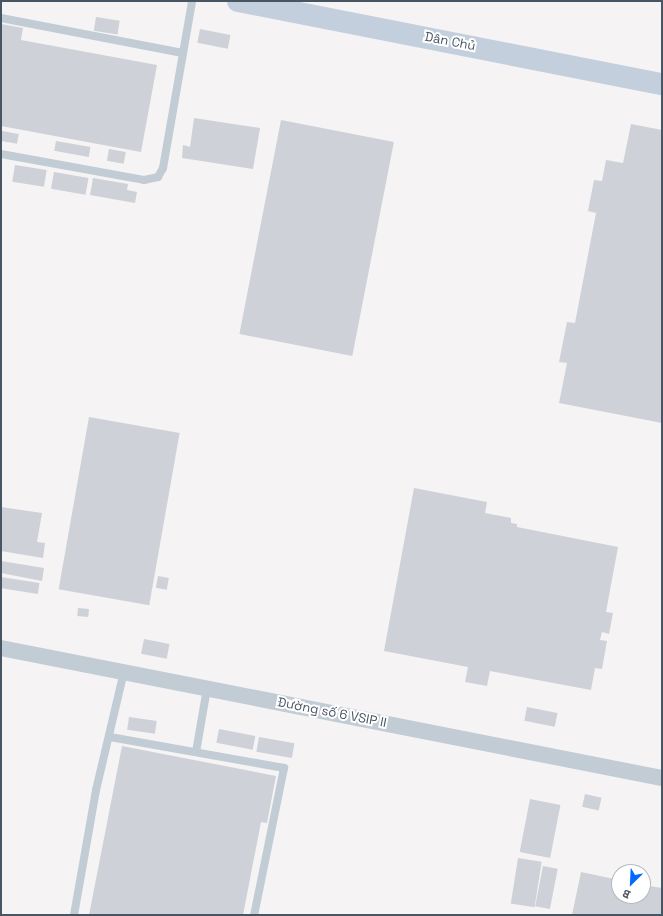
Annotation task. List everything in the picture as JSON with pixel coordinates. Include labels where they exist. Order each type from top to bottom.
[{"type":"main road","name":"Dân Chủ","points":[[238,1],[662,84]]},
{"type":"street","name":"Đường số 6 VSIP II","points":[[1,648],[662,778]]},
{"type":"lane","points":[[1,154],[144,180],[158,178],[162,168],[192,1]]},
{"type":"lane","points":[[1,18],[183,53]]},
{"type":"lane","points":[[74,915],[96,790],[110,737],[124,672]]},
{"type":"lane","points":[[196,752],[207,688]]},
{"type":"lane","points":[[110,737],[284,768],[254,915]]},
{"type":"building","points":[[96,17],[120,21],[118,35],[94,31]]},
{"type":"building","points":[[1,24],[23,28],[21,40],[157,65],[141,152],[1,126]]},
{"type":"building","points":[[200,29],[230,35],[228,49],[197,43]]},
{"type":"building","points":[[194,118],[260,128],[253,169],[182,158],[183,145],[190,147]]},
{"type":"building","points":[[281,120],[394,142],[352,356],[239,334]]},
{"type":"building","points":[[631,124],[662,130],[662,423],[559,403],[567,363],[559,362],[567,322],[575,323],[596,213],[588,211],[594,180],[602,181],[606,160],[623,163]]},
{"type":"building","points":[[2,131],[19,134],[17,144],[1,141]]},
{"type":"building","points":[[56,141],[90,147],[89,157],[54,151]]},
{"type":"building","points":[[109,149],[126,152],[124,164],[107,161]]},
{"type":"building","points":[[15,165],[47,170],[44,187],[12,182]]},
{"type":"building","points":[[54,172],[88,178],[86,195],[51,189]]},
{"type":"building","points":[[93,178],[128,184],[127,190],[137,192],[135,203],[90,195]]},
{"type":"building","points":[[89,417],[180,433],[149,605],[59,589]]},
{"type":"building","points":[[414,488],[487,502],[485,513],[511,518],[511,523],[517,524],[517,527],[618,547],[606,612],[613,613],[609,634],[602,632],[600,640],[607,641],[602,669],[595,668],[591,690],[490,671],[487,686],[465,682],[468,667],[384,651]]},
{"type":"building","points":[[1,507],[42,513],[37,542],[45,543],[43,558],[1,551]]},
{"type":"building","points":[[1,561],[44,568],[42,581],[1,573]]},
{"type":"building","points":[[158,576],[169,578],[167,590],[156,588]]},
{"type":"building","points":[[1,577],[40,583],[38,594],[1,588]]},
{"type":"building","points":[[78,608],[89,609],[88,617],[77,616]]},
{"type":"building","points":[[144,639],[170,644],[167,659],[141,654]]},
{"type":"building","points":[[527,707],[557,713],[555,727],[524,721]]},
{"type":"building","points":[[129,717],[157,721],[155,734],[127,730]]},
{"type":"building","points":[[219,729],[255,736],[253,750],[216,743]]},
{"type":"building","points":[[259,737],[294,743],[292,758],[256,752]]},
{"type":"building","points":[[122,746],[276,776],[267,823],[261,822],[243,915],[89,915]]},
{"type":"building","points":[[585,794],[602,798],[599,810],[582,807]]},
{"type":"building","points":[[530,799],[560,805],[550,858],[520,852]]},
{"type":"building","points":[[518,858],[542,862],[535,907],[511,903]]},
{"type":"building","points":[[543,866],[558,869],[550,909],[535,906]]},
{"type":"building","points":[[581,872],[611,878],[611,904],[651,904],[651,886],[662,888],[662,915],[572,915]]}]
